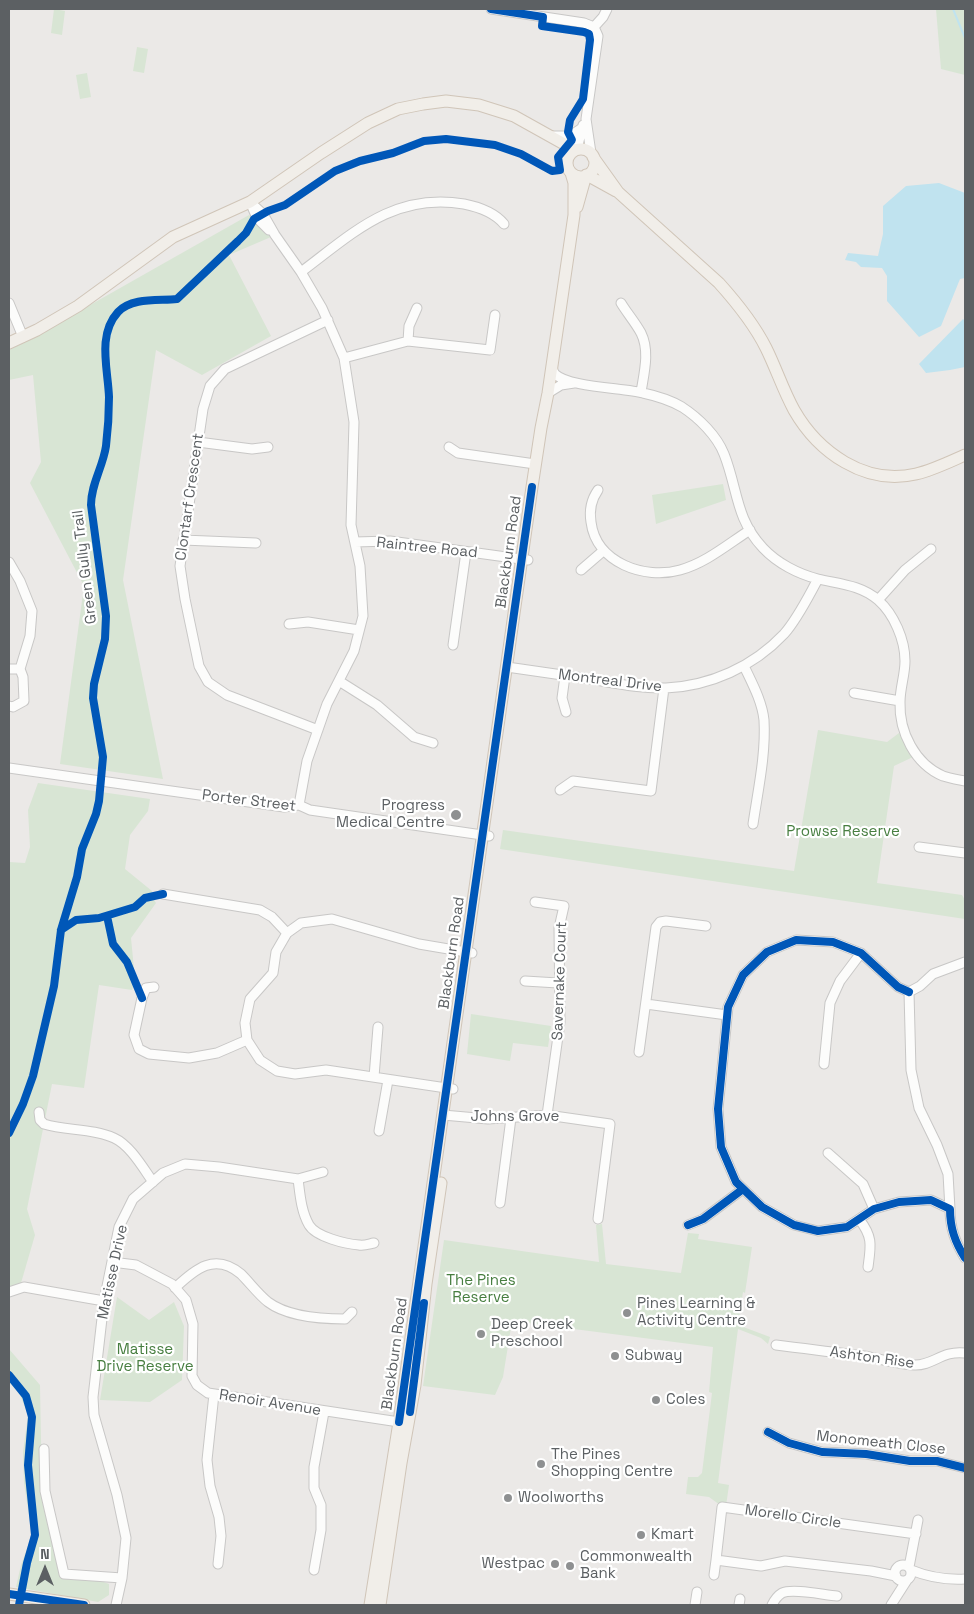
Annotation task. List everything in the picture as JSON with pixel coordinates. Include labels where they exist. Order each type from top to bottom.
[{"type":"main road","points":[[9,343],[22,334],[78,306],[100,288],[141,261],[253,206],[298,176],[338,143],[368,123],[398,109],[446,101],[479,105],[499,110],[522,120],[576,150]]},
{"type":"main road","points":[[546,134],[562,153],[569,168],[579,176],[586,175],[614,190],[719,283],[734,299],[752,323],[802,422],[812,436],[836,458],[860,470],[889,476],[902,476],[930,470],[965,455]]},
{"type":"main road","points":[[569,168],[569,155],[576,150],[584,149],[592,155],[614,190]]},
{"type":"main road","points":[[586,175],[594,167],[592,155]]},
{"type":"main road","name":"Blackburn Road","points":[[370,1605],[446,1116],[525,560],[536,464],[574,215],[574,183],[569,168]]},
{"type":"main road","name":"Blackburn Road","points":[[574,215],[586,175]]},
{"type":"main road","points":[[580,200],[594,190],[614,190]]},
{"type":"main road","points":[[9,336],[22,334]]},
{"type":"main road","name":"Blackburn Road","points":[[525,560],[542,462],[548,393]]},
{"type":"main road","name":"Blackburn Road","points":[[380,1605],[401,1463],[415,1385],[426,1284],[433,1246],[446,1116]]},
{"type":"main road","points":[[9,1594],[84,1605]]},
{"type":"street","points":[[491,9],[584,23],[594,27],[598,36],[586,119],[576,150]]},
{"type":"street","points":[[594,27],[603,18],[607,9]]},
{"type":"street","points":[[586,119],[592,155]]},
{"type":"street","points":[[546,134],[570,136],[582,128]]},
{"type":"street","points":[[301,272],[372,220],[411,204],[441,202],[469,205],[493,214],[504,224]]},
{"type":"street","points":[[253,206],[263,214],[274,236],[301,272],[328,320],[344,358],[354,422],[351,526],[360,566],[363,616],[354,651],[327,704],[307,761],[299,805]]},
{"type":"street","points":[[9,303],[22,334]]},
{"type":"street","points":[[621,303],[641,333],[644,343],[646,356],[642,392]]},
{"type":"street","points":[[408,341],[409,326],[417,308]]},
{"type":"street","points":[[344,358],[408,341],[490,350],[495,315]]},
{"type":"street","name":"Clontarf Crescent","points":[[318,730],[227,695],[208,682],[200,666],[185,599],[180,566],[198,442],[206,396],[210,386],[224,369],[328,320]]},
{"type":"street","points":[[552,368],[557,376],[574,383],[642,392],[664,398],[683,408],[706,427],[724,453],[743,520],[762,547],[789,568],[818,579],[856,588],[878,600],[894,621],[904,650],[905,662],[900,700],[900,721],[905,736],[913,750],[924,763],[942,776],[965,782]]},
{"type":"street","points":[[548,393],[561,385],[574,383]]},
{"type":"street","points":[[198,442],[252,449],[268,447]]},
{"type":"street","points":[[449,447],[458,453],[536,464]]},
{"type":"street","points":[[598,490],[593,498],[590,516],[597,542],[603,551],[612,558],[640,571],[661,573],[680,570],[697,564],[750,530]]},
{"type":"street","points":[[183,540],[256,543]]},
{"type":"street","name":"Raintree Road","points":[[355,542],[390,541],[525,560]]},
{"type":"street","points":[[878,600],[905,570],[931,549]]},
{"type":"street","points":[[581,570],[603,551]]},
{"type":"street","points":[[453,645],[466,552]]},
{"type":"street","points":[[9,562],[32,611],[30,636],[20,669],[23,677],[24,701],[13,707],[9,706]]},
{"type":"street","name":"Montreal Drive","points":[[510,668],[664,688],[691,685],[717,678],[744,666],[770,647],[785,632],[818,579]]},
{"type":"street","points":[[288,624],[308,622],[359,630]]},
{"type":"street","points":[[744,666],[756,691],[764,719],[764,743],[753,824]]},
{"type":"street","points":[[9,669],[20,669]]},
{"type":"street","points":[[565,676],[562,698],[566,712]]},
{"type":"street","points":[[338,681],[377,705],[414,737],[433,742]]},
{"type":"street","points":[[560,790],[573,782],[651,791],[664,688]]},
{"type":"street","points":[[854,693],[900,700]]},
{"type":"street","name":"Porter Street","points":[[9,768],[284,807],[299,805],[310,810],[486,836]]},
{"type":"street","points":[[919,847],[965,853]]},
{"type":"street","points":[[163,894],[260,910],[272,918],[287,933]]},
{"type":"street","name":"Savernake Court","points":[[535,902],[564,906],[559,928],[558,982],[560,1022],[547,1115]]},
{"type":"street","points":[[450,1088],[326,1070],[294,1074],[277,1071],[260,1060],[247,1040],[245,1023],[250,999],[273,973],[276,952],[287,933],[301,923],[332,919],[419,944],[469,952]]},
{"type":"street","points":[[639,1052],[656,927],[660,922],[666,920],[706,926]]},
{"type":"street","points":[[909,992],[898,987],[861,953],[833,942],[796,940],[767,952],[743,975],[728,1007],[718,1109],[721,1147],[736,1182],[762,1207],[794,1225],[818,1232],[847,1227],[874,1209],[899,1202],[931,1200],[950,1209]]},
{"type":"street","points":[[824,1064],[830,1003],[840,981],[861,953]]},
{"type":"street","points":[[909,992],[920,986],[933,974],[965,962]]},
{"type":"street","points":[[524,981],[558,982]]},
{"type":"street","points":[[154,987],[146,988],[142,998],[134,1035],[139,1049],[149,1054],[189,1058],[217,1053],[247,1040]]},
{"type":"street","points":[[909,992],[911,1070],[919,1108],[948,1174],[950,1225],[957,1246],[965,1258]]},
{"type":"street","points":[[646,1004],[727,1015]]},
{"type":"street","points":[[374,1077],[378,1027]]},
{"type":"street","points":[[379,1132],[388,1080]]},
{"type":"street","points":[[39,1112],[40,1120],[44,1124],[98,1133],[115,1138],[135,1156],[153,1182]]},
{"type":"street","name":"Johns Grove","points":[[446,1116],[488,1119],[547,1115],[610,1124],[598,1219]]},
{"type":"street","points":[[500,1203],[511,1118]]},
{"type":"street","points":[[828,1153],[863,1184],[874,1209]]},
{"type":"street","name":"Matisse Drive","points":[[116,1605],[122,1578],[126,1538],[117,1495],[94,1414],[93,1397],[104,1301],[119,1227],[133,1199],[163,1173],[185,1164],[219,1167],[298,1179],[323,1172]]},
{"type":"street","points":[[298,1179],[303,1209],[310,1227],[334,1240],[361,1246],[374,1243]]},
{"type":"street","points":[[688,1225],[703,1219],[743,1188]]},
{"type":"street","points":[[859,1219],[868,1230],[871,1246],[868,1267]]},
{"type":"street","name":"Renoir Avenue","points":[[112,1262],[136,1265],[172,1284],[186,1300],[194,1324],[192,1376],[197,1385],[208,1393],[399,1422]]},
{"type":"street","points":[[175,1288],[193,1271],[207,1264],[221,1264],[231,1267],[241,1275],[268,1302],[293,1314],[323,1319],[345,1319],[352,1312]]},
{"type":"street","points":[[9,1292],[24,1287],[104,1301]]},
{"type":"street","name":"Ashton Rise","points":[[776,1345],[914,1365],[925,1364],[942,1355],[957,1352],[965,1354]]},
{"type":"street","points":[[214,1394],[207,1460],[210,1486],[220,1526],[221,1536],[218,1564]]},
{"type":"street","points":[[314,1570],[321,1530],[321,1505],[314,1488],[314,1467],[324,1412]]},
{"type":"street","name":"Monomeath Close","points":[[768,1432],[789,1443],[822,1452],[866,1454],[910,1461],[937,1461],[965,1468]]},
{"type":"street","points":[[44,1449],[45,1491],[64,1574],[122,1578]]},
{"type":"street","name":"Morello Circle","points":[[714,1575],[722,1507],[916,1534]]},
{"type":"street","points":[[891,1605],[913,1544],[918,1520]]},
{"type":"street","points":[[716,1560],[761,1566],[785,1561],[923,1575],[951,1580],[965,1586]]},
{"type":"street","points":[[951,1580],[965,1579]]},
{"type":"street","points":[[772,1605],[776,1597],[790,1591],[837,1596]]},
{"type":"street","points":[[696,1605],[697,1592]]},
{"type":"green space","points":[[54,9],[65,11],[62,35],[51,33]]},
{"type":"green space","points":[[936,9],[965,9],[965,75],[941,69]]},
{"type":"green space","points":[[137,47],[148,49],[144,73],[133,71]]},
{"type":"green space","points":[[87,73],[91,97],[80,99],[76,75]]},
{"type":"green space","points":[[249,215],[271,237],[229,255],[271,336],[202,375],[156,350],[123,580],[163,779],[60,764],[84,586],[30,483],[41,462],[33,375],[9,380],[9,350]]},
{"type":"green space","points":[[723,484],[726,500],[656,524],[652,495]]},
{"type":"green space","name":"Prowse Reserve","points":[[818,730],[887,742],[899,733],[913,757],[894,766],[877,883],[962,895],[965,900],[965,919],[500,849],[503,830],[794,871]]},
{"type":"green space","points":[[38,783],[150,799],[148,811],[130,835],[125,869],[152,891],[152,897],[156,903],[131,938],[135,979],[132,990],[99,985],[84,1088],[52,1084],[27,1209],[35,1235],[21,1283],[9,1287],[9,862],[25,863],[30,847],[28,810]]},
{"type":"green space","points":[[471,1014],[551,1026],[548,1047],[513,1043],[510,1061],[467,1054]]},
{"type":"green space","name":"The Pines Reserve","points":[[602,1224],[606,1264],[681,1273],[688,1233],[699,1234],[698,1239],[752,1247],[738,1325],[770,1337],[768,1344],[761,1338],[738,1329],[718,1483],[729,1485],[726,1506],[720,1505],[709,1497],[686,1494],[688,1477],[698,1477],[702,1473],[712,1393],[709,1392],[713,1347],[512,1321],[503,1377],[495,1395],[423,1386],[444,1240],[599,1262],[596,1225]]},
{"type":"green space","name":"Matisse Drive Reserve","points":[[117,1297],[149,1320],[174,1302],[184,1326],[182,1380],[150,1402],[100,1400]]},
{"type":"green space","points":[[9,1349],[40,1385],[42,1493],[64,1579],[101,1581],[109,1584],[109,1595],[98,1602],[16,1587],[21,1565],[32,1535],[24,1483],[23,1452],[28,1415],[20,1395],[9,1382]]},
{"type":"water","points":[[939,183],[965,193],[965,278],[960,279],[941,326],[919,337],[887,301],[887,276],[882,268],[861,267],[856,262],[845,260],[848,253],[878,256],[883,234],[883,206],[906,186]]},
{"type":"water","points":[[963,319],[965,321],[965,367],[926,373],[919,364]]},
{"type":"waterway","points":[[953,9],[965,38]]},
{"type":"cycle path","name":"Green Gully Trail","points":[[9,1133],[23,1104],[33,1076],[54,986],[61,930],[77,877],[82,849],[96,814],[99,801],[103,757],[93,698],[94,684],[105,639],[106,616],[91,505],[93,490],[107,440],[109,397],[105,353],[108,331],[112,321],[118,312],[131,304],[177,299],[246,233],[254,219],[268,211],[285,205],[335,171],[360,161],[393,153],[424,141],[446,139],[495,145],[521,154],[552,171],[560,170],[558,157],[572,140],[568,132],[570,120],[583,99],[590,40],[589,34],[542,26],[543,17],[491,9]]},
{"type":"cycle path","points":[[399,1422],[532,487]]},
{"type":"cycle path","points":[[61,930],[76,920],[99,918],[135,907],[145,898],[163,894]]},
{"type":"cycle path","points":[[107,916],[113,944],[127,962],[142,998]]},
{"type":"cycle path","points":[[909,992],[898,987],[861,953],[833,942],[796,940],[767,952],[743,975],[728,1007],[718,1109],[721,1147],[736,1182],[762,1207],[794,1225],[818,1231],[847,1227],[874,1209],[899,1202],[931,1200],[950,1209],[954,1235],[965,1258]]},
{"type":"cycle path","points":[[688,1225],[703,1219],[743,1189]]},
{"type":"cycle path","points":[[410,1412],[424,1303]]},
{"type":"cycle path","points":[[9,1375],[26,1396],[32,1417],[28,1465],[35,1535],[27,1563],[19,1605]]},
{"type":"cycle path","points":[[768,1432],[789,1443],[822,1452],[866,1454],[910,1461],[937,1461],[965,1468]]},
{"type":"cycle path","points":[[9,1594],[84,1605]]},
{"type":"place","name":"Progress Medical Centre","points":[[456,815]]},
{"type":"place","name":"Pines Learning & Activity Centre","points":[[627,1313]]},
{"type":"place","name":"Deep Creek Preschool","points":[[481,1334]]},
{"type":"place","name":"Subway","points":[[615,1356]]},
{"type":"place","name":"Coles","points":[[656,1400]]},
{"type":"place","name":"The Pines Shopping Centre","points":[[541,1464]]},
{"type":"place","name":"Woolworths","points":[[508,1498]]},
{"type":"place","name":"Kmart","points":[[641,1535]]},
{"type":"place","name":"Westpac","points":[[555,1564]]},
{"type":"place","name":"Commonwealth Bank","points":[[570,1566]]}]
